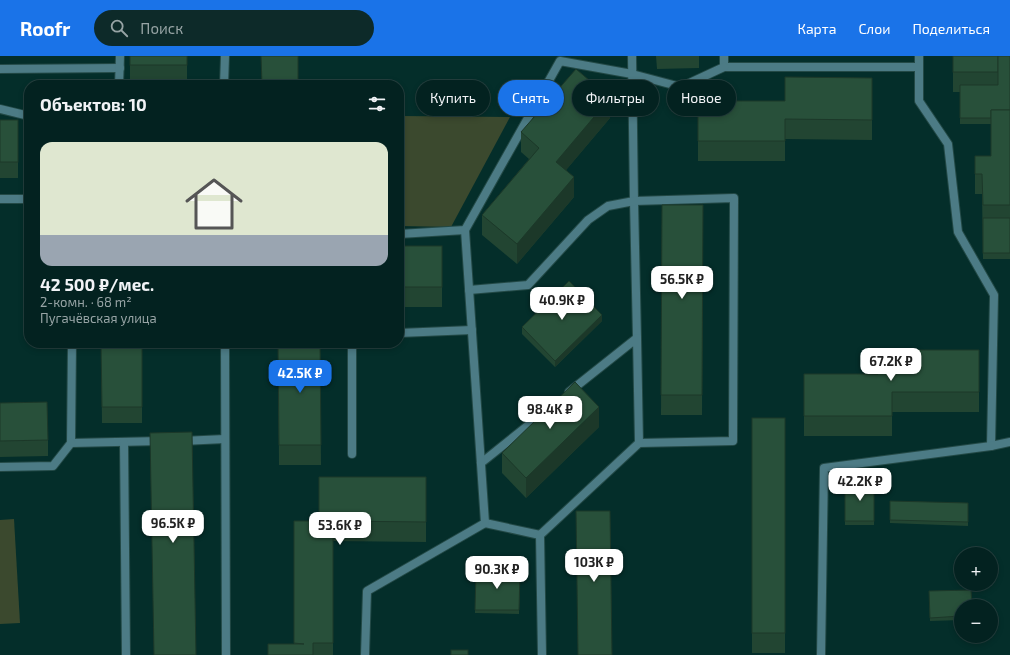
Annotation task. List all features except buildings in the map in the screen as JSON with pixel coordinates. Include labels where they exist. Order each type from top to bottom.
[{"type":"street","points":[[119,80],[120,56]]},
{"type":"street","points":[[224,80],[225,56]]},
{"type":"street","points":[[632,56],[639,443]]},
{"type":"street","points":[[724,56],[724,67]]},
{"type":"street","points":[[919,56],[919,101],[948,144],[958,232],[994,295],[992,446]]},
{"type":"street","points":[[485,523],[465,230],[560,61],[632,74],[681,87],[724,67],[918,67]]},
{"type":"street","points":[[0,68],[120,68]]},
{"type":"street","points":[[0,109],[24,115]]},
{"type":"street","points":[[469,290],[528,285],[588,220],[608,206],[634,201],[734,198],[733,441],[639,443],[540,535],[542,655]]},
{"type":"street","points":[[0,200],[24,199]]},
{"type":"street","points":[[404,234],[465,230]]},
{"type":"street","points":[[404,333],[472,330]]},
{"type":"street","points":[[481,463],[637,338]]},
{"type":"street","points":[[0,466],[54,466],[71,444],[72,348]]},
{"type":"street","points":[[225,348],[226,655]]},
{"type":"street","points":[[352,348],[352,454]]},
{"type":"street","points":[[71,444],[225,440]]},
{"type":"street","points":[[124,442],[126,655]]},
{"type":"street","points":[[821,655],[824,468],[992,446],[1010,442]]},
{"type":"street","points":[[365,655],[367,592],[485,523],[540,535]]},
{"type":"green space","points":[[404,116],[510,117],[451,227],[404,226]]},
{"type":"green space","points":[[14,519],[20,623],[0,624],[0,520]]}]
